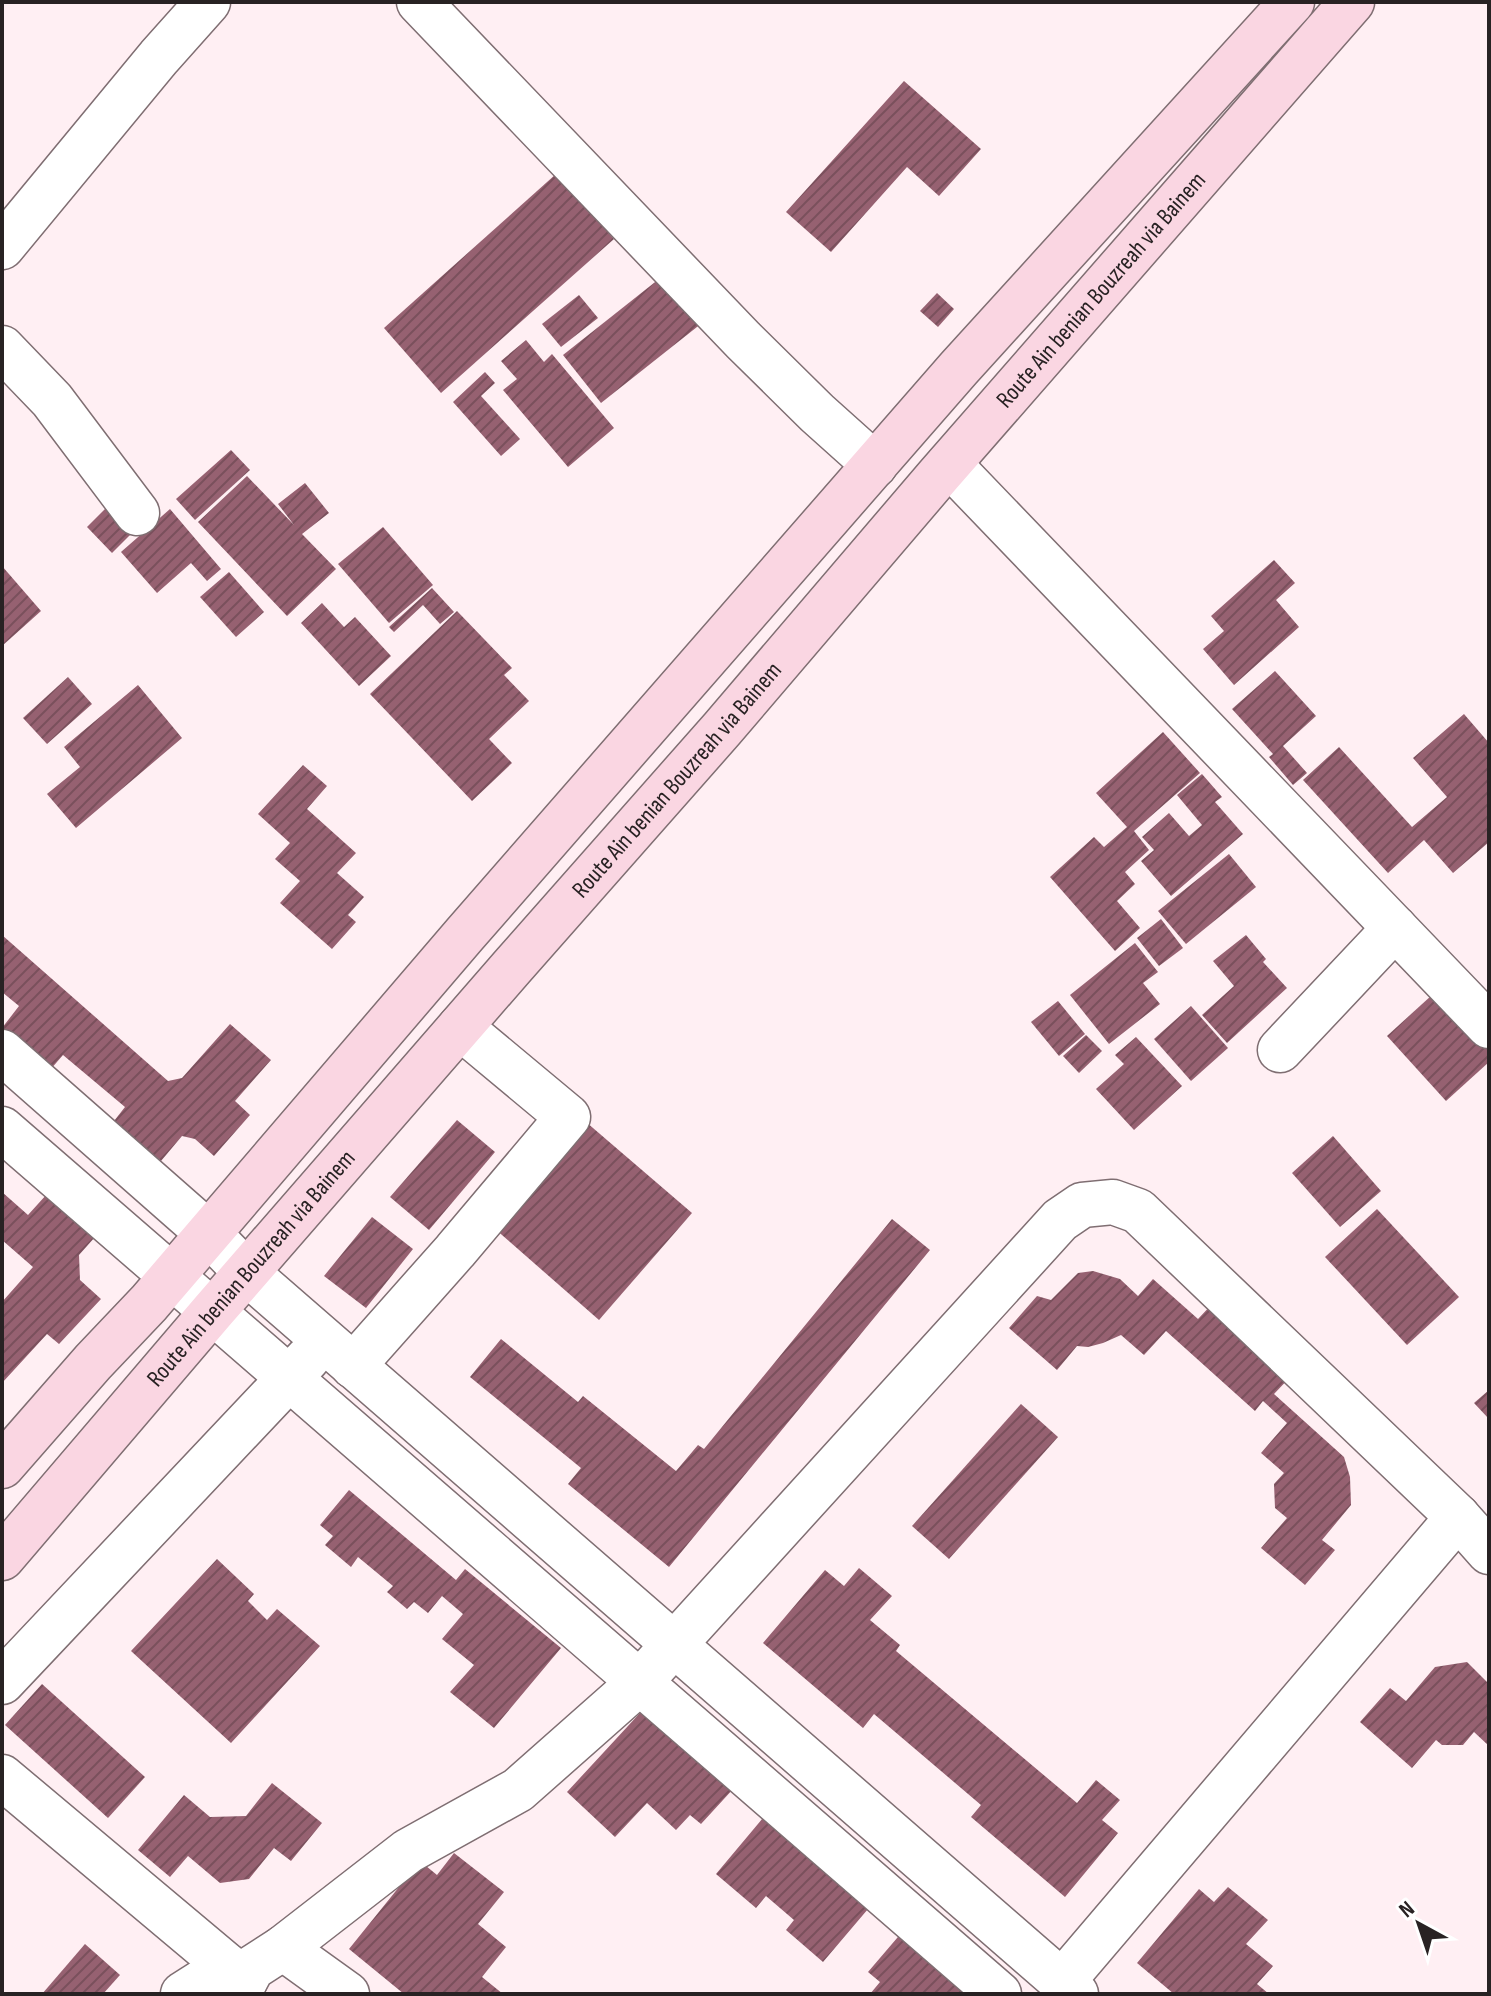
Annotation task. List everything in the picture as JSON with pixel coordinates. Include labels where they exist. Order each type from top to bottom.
[{"type":"main road","name":"Route Ain benian Bouzreah via Bainem","points":[[2,1466],[149,1303],[465,934],[959,368],[1292,2]]},
{"type":"main road","name":"Route Ain benian Bouzreah via Bainem","points":[[2,1558],[212,1312],[1352,2]]},
{"type":"street","points":[[2,247],[208,2]]},
{"type":"street","points":[[419,2],[743,340],[875,465]]},
{"type":"street","points":[[2,348],[52,400],[137,513]]},
{"type":"street","points":[[949,464],[1489,1026]]},
{"type":"street","points":[[1280,1050],[1395,928]]},
{"type":"street","points":[[2,1682],[290,1379],[338,1354],[455,1251],[568,1117],[460,1027]]},
{"type":"street","points":[[2,1052],[209,1234],[247,1273],[338,1354],[1069,1988],[1458,1517]]},
{"type":"street","points":[[2,1129],[994,1990],[1021,1947]]},
{"type":"street","points":[[183,1994],[237,1980],[408,1851],[518,1790],[639,1683],[1060,1220],[1082,1205],[1113,1202],[1138,1211],[1458,1517],[1489,1552]]},
{"type":"street","points":[[2,1777],[237,1980]]},
{"type":"street","points":[[283,1948],[347,1994]]},
{"type":"building","points":[[904,81],[981,149],[939,196],[907,167],[831,252],[786,212]]},
{"type":"building","points":[[556,174],[614,239],[441,393],[384,328]]},
{"type":"building","points":[[664,275],[702,323],[601,403],[563,355]]},
{"type":"building","points":[[937,293],[954,309],[938,327],[920,311]]},
{"type":"building","points":[[579,295],[598,318],[561,347],[542,324]]},
{"type":"building","points":[[526,340],[544,362],[552,354],[614,428],[568,467],[503,390],[517,379],[501,361]]},
{"type":"building","points":[[485,372],[495,383],[481,396],[520,439],[501,456],[453,402]]},
{"type":"building","points":[[231,450],[250,470],[195,520],[176,499]]},
{"type":"building","points":[[247,476],[294,525],[278,504],[305,483],[329,513],[302,534],[336,569],[287,616],[198,522]]},
{"type":"building","points":[[109,505],[134,531],[112,553],[87,527]]},
{"type":"building","points":[[170,509],[221,569],[207,581],[191,563],[157,593],[121,552]]},
{"type":"building","points":[[383,527],[433,585],[389,623],[338,564]]},
{"type":"building","points":[[1274,560],[1295,583],[1276,600],[1299,627],[1234,685],[1203,649],[1224,631],[1211,616]]},
{"type":"building","points":[[2,566],[41,611],[2,646]]},
{"type":"building","points":[[229,572],[264,612],[236,637],[200,597]]},
{"type":"building","points":[[432,588],[454,612],[440,624],[423,605],[394,632],[389,627]]},
{"type":"building","points":[[322,603],[344,627],[355,617],[391,656],[359,686],[301,623]]},
{"type":"building","points":[[457,611],[512,668],[504,675],[529,701],[489,739],[512,763],[472,801],[370,694]]},
{"type":"building","points":[[1275,671],[1316,716],[1283,746],[1307,773],[1293,785],[1269,757],[1273,754],[1232,709]]},
{"type":"building","points":[[68,677],[92,704],[47,744],[23,718]]},
{"type":"building","points":[[138,685],[182,738],[76,828],[47,794],[80,767],[64,747]]},
{"type":"building","points":[[1464,714],[1489,743],[1489,842],[1453,873],[1424,840],[1388,873],[1303,780],[1339,747],[1412,827],[1447,797],[1413,758]]},
{"type":"building","points":[[1163,732],[1200,773],[1134,831],[1149,850],[1125,872],[1135,884],[1117,901],[1140,928],[1115,951],[1050,877],[1094,837],[1104,847],[1127,827],[1096,793]]},
{"type":"building","points":[[303,765],[327,786],[307,809],[356,853],[337,873],[364,897],[348,915],[356,922],[332,949],[280,903],[300,881],[275,859],[290,843],[258,814]]},
{"type":"building","points":[[1202,774],[1222,797],[1215,802],[1243,834],[1171,896],[1141,861],[1154,850],[1142,837],[1169,813],[1189,836],[1202,825],[1177,795]]},
{"type":"building","points":[[1229,854],[1256,887],[1186,944],[1158,911]]},
{"type":"building","points":[[1161,919],[1183,948],[1159,966],[1137,938]]},
{"type":"building","points":[[2,935],[168,1081],[182,1078],[230,1024],[271,1060],[235,1101],[250,1115],[214,1156],[195,1139],[182,1136],[161,1161],[114,1121],[125,1107],[63,1055],[50,1070],[2,1028],[19,1006],[2,992]]},
{"type":"building","points":[[1246,935],[1266,959],[1263,962],[1287,988],[1227,1043],[1202,1015],[1234,986],[1213,961]]},
{"type":"building","points":[[1135,943],[1158,972],[1143,983],[1160,1004],[1109,1044],[1070,995]]},
{"type":"building","points":[[1443,985],[1489,1036],[1489,1062],[1446,1101],[1387,1036]]},
{"type":"building","points":[[1058,1001],[1085,1034],[1059,1056],[1031,1022]]},
{"type":"building","points":[[1191,1006],[1228,1048],[1191,1081],[1154,1039]]},
{"type":"building","points":[[1086,1035],[1102,1051],[1079,1073],[1063,1056]]},
{"type":"building","points":[[1136,1037],[1182,1086],[1134,1130],[1096,1089],[1124,1064],[1115,1055]]},
{"type":"building","points":[[457,1120],[495,1152],[429,1230],[390,1197]]},
{"type":"building","points":[[586,1122],[692,1213],[599,1320],[494,1228]]},
{"type":"building","points":[[1333,1136],[1381,1191],[1340,1227],[1292,1173]]},
{"type":"building","points":[[2,1192],[28,1215],[47,1194],[95,1237],[79,1255],[80,1280],[101,1299],[59,1344],[47,1334],[2,1383],[2,1302],[33,1267],[2,1240]]},
{"type":"building","points":[[1377,1209],[1459,1297],[1407,1345],[1325,1257]]},
{"type":"building","points":[[372,1217],[413,1249],[366,1308],[324,1276]]},
{"type":"building","points":[[892,1219],[930,1250],[669,1567],[568,1484],[581,1468],[470,1377],[501,1339],[578,1402],[583,1396],[676,1471],[698,1445],[704,1449]]},
{"type":"building","points":[[1093,1271],[1120,1279],[1138,1296],[1153,1279],[1198,1319],[1214,1302],[1293,1374],[1274,1394],[1344,1457],[1350,1477],[1351,1505],[1322,1540],[1335,1550],[1305,1585],[1261,1548],[1287,1518],[1275,1508],[1274,1484],[1284,1473],[1261,1453],[1287,1423],[1263,1401],[1255,1411],[1166,1331],[1144,1355],[1121,1335],[1088,1347],[1077,1346],[1057,1370],[1009,1328],[1037,1296],[1051,1300],[1078,1273]]},
{"type":"building","points":[[1489,1390],[1489,1419],[1474,1403]]},
{"type":"building","points":[[1021,1404],[1058,1437],[949,1559],[912,1526]]},
{"type":"building","points":[[349,1490],[456,1580],[465,1569],[561,1648],[494,1728],[450,1692],[474,1665],[442,1639],[463,1614],[442,1596],[428,1613],[414,1602],[407,1609],[387,1592],[393,1586],[358,1557],[351,1567],[325,1545],[333,1536],[320,1525]]},
{"type":"building","points":[[217,1559],[254,1594],[248,1601],[267,1620],[277,1609],[320,1646],[231,1743],[131,1651]]},
{"type":"building","points":[[859,1568],[892,1596],[870,1620],[900,1645],[896,1651],[1077,1803],[1096,1780],[1120,1800],[1102,1820],[1118,1833],[1065,1897],[971,1817],[981,1805],[874,1714],[863,1728],[763,1643],[825,1570],[844,1586]]},
{"type":"building","points":[[1467,1662],[1489,1684],[1489,1746],[1474,1732],[1463,1745],[1442,1745],[1436,1740],[1412,1768],[1360,1722],[1390,1688],[1406,1701],[1435,1667]]},
{"type":"building","points":[[42,1684],[145,1777],[108,1818],[5,1725]]},
{"type":"building","points":[[652,1700],[756,1764],[701,1824],[690,1815],[676,1830],[647,1803],[615,1837],[567,1792]]},
{"type":"building","points":[[272,1783],[322,1823],[291,1861],[274,1848],[249,1879],[220,1883],[188,1856],[170,1877],[138,1850],[184,1795],[210,1817],[246,1816]]},
{"type":"building","points":[[778,1800],[885,1889],[823,1962],[786,1930],[794,1920],[766,1896],[756,1908],[716,1874]]},
{"type":"building","points":[[454,1853],[504,1892],[478,1924],[506,1947],[482,1977],[503,1994],[404,1994],[349,1949],[420,1861],[437,1875]]},
{"type":"building","points":[[1228,1887],[1268,1920],[1246,1944],[1273,1966],[1257,1984],[1269,1994],[1174,1994],[1137,1963],[1199,1889],[1214,1902]]},
{"type":"building","points":[[921,1910],[1004,1994],[870,1994],[880,1982],[868,1972]]},
{"type":"building","points":[[85,1944],[120,1975],[103,1994],[42,1994]]}]
